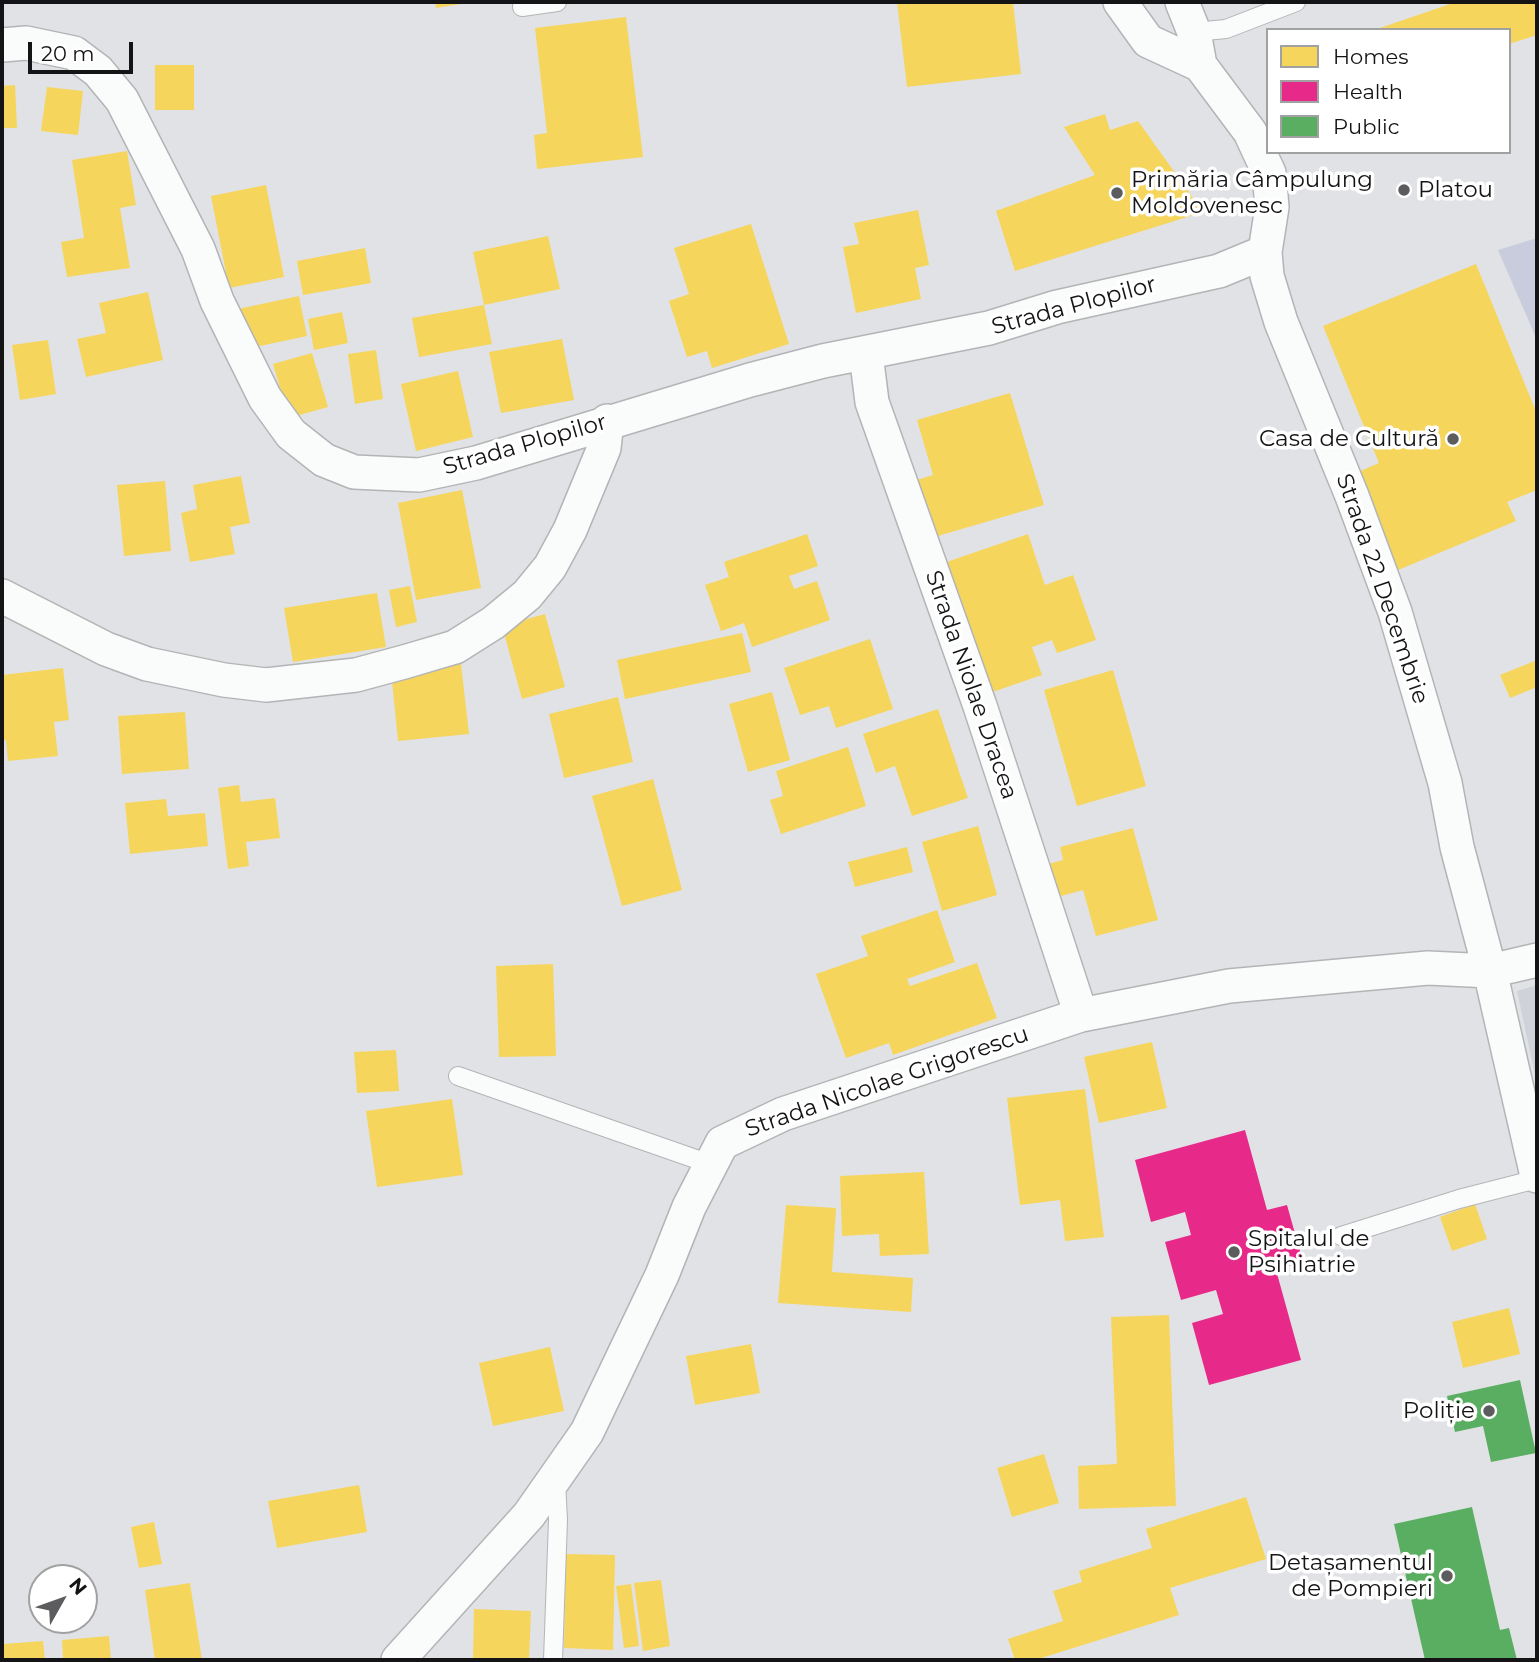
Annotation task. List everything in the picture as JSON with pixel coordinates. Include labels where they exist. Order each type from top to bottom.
[{"type":"street","points":[[1120,2],[1148,41],[1200,65]]},
{"type":"street","points":[[1188,17],[1200,65]]},
{"type":"street","name":"Strada Plopilor","points":[[2,45],[26,43],[74,53],[98,71],[122,100],[198,249],[217,301],[265,398],[291,434],[324,460],[354,472],[419,475],[476,463],[607,421],[774,374],[950,338],[1057,307],[1219,271],[1265,251]]},
{"type":"street","name":"Strada 22 Decembrie","points":[[1200,65],[1250,132],[1269,173],[1272,207],[1265,251],[1267,276],[1280,322],[1352,496],[1395,612],[1445,783],[1457,847],[1490,971],[1537,1178]]},
{"type":"street","name":"Strada Niolae Dracea","points":[[866,354],[872,402],[980,706],[1081,1015]]},
{"type":"street","points":[[2,596],[116,653],[147,664],[224,680],[267,685],[356,674],[404,662],[455,647],[493,623],[527,595],[550,567],[570,530],[604,448],[607,421]]},
{"type":"street","name":"Strada Nicolae Grigorescu","points":[[398,1660],[498,1552],[556,1478],[587,1432],[722,1143],[783,1114],[1081,1015],[1229,986],[1428,968],[1490,971],[1537,961]]},
{"type":"lane","points":[[522,7],[556,2]]},
{"type":"lane","points":[[1188,17],[1226,29],[1296,2]]},
{"type":"lane","points":[[458,1076],[710,1164]]},
{"type":"lane","points":[[1341,1236],[1537,1178]]},
{"type":"lane","points":[[553,1660],[558,1520],[556,1478]]},
{"type":"shaded area","points":[[1537,238],[1537,340],[1498,250]]},
{"type":"shaded area","points":[[1537,985],[1537,1084],[1517,991]]},
{"type":"building: Homes","points":[[435,2],[467,2],[467,3],[436,8]]},
{"type":"building: Homes","points":[[897,2],[1013,2],[1021,74],[907,87]]},
{"type":"building: Homes","points":[[1456,2],[1537,2],[1537,35],[1511,43],[1511,28],[1380,28]]},
{"type":"building: Homes","points":[[626,17],[643,157],[537,169],[534,135],[547,133],[535,28]]},
{"type":"building: Homes","points":[[155,65],[194,65],[194,110],[155,110]]},
{"type":"building: Homes","points":[[15,85],[17,128],[2,128],[2,86]]},
{"type":"building: Homes","points":[[47,87],[83,91],[78,135],[41,131]]},
{"type":"building: Homes","name":"Primăria Câmpulung Moldovenesc","points":[[1105,114],[1110,130],[1138,121],[1203,212],[1015,271],[996,211],[1095,175],[1064,127]]},
{"type":"building: Homes","points":[[127,151],[136,205],[120,208],[130,268],[67,277],[61,242],[84,238],[72,160]]},
{"type":"building: Homes","points":[[266,185],[284,277],[229,288],[211,196]]},
{"type":"building: Homes","points":[[918,210],[929,265],[915,268],[921,299],[856,313],[843,247],[859,244],[854,223]]},
{"type":"building: Homes","points":[[751,224],[789,344],[712,368],[707,351],[687,357],[669,301],[689,294],[674,248]]},
{"type":"building: Homes","points":[[548,236],[560,289],[484,305],[473,252]]},
{"type":"building: Homes","points":[[365,248],[371,283],[303,295],[297,261]]},
{"type":"building: Homes","name":"Casa de Cultură","points":[[1476,264],[1537,414],[1537,490],[1507,502],[1516,521],[1398,570],[1358,472],[1379,463],[1323,326]]},
{"type":"building: Homes","points":[[148,292],[163,360],[86,377],[77,339],[106,333],[99,303]]},
{"type":"building: Homes","points":[[299,296],[307,336],[246,349],[238,309]]},
{"type":"building: Homes","points":[[484,305],[492,344],[419,357],[412,318]]},
{"type":"building: Homes","points":[[342,312],[348,343],[314,350],[308,319]]},
{"type":"building: Homes","points":[[562,339],[574,400],[501,413],[489,352]]},
{"type":"building: Homes","points":[[48,340],[56,394],[20,400],[12,345]]},
{"type":"building: Homes","points":[[376,350],[383,399],[355,404],[348,354]]},
{"type":"building: Homes","points":[[312,353],[328,407],[289,418],[273,364]]},
{"type":"building: Homes","points":[[458,371],[473,437],[416,451],[401,384]]},
{"type":"building: Homes","points":[[1010,393],[1044,505],[924,540],[907,483],[933,475],[917,420]]},
{"type":"building: Homes","points":[[241,476],[250,523],[230,527],[235,554],[190,562],[181,513],[197,509],[193,485]]},
{"type":"building: Homes","points":[[165,481],[171,551],[124,556],[117,485]]},
{"type":"building: Homes","points":[[462,490],[481,588],[416,600],[398,503]]},
{"type":"building: Homes","points":[[807,534],[818,566],[789,576],[794,589],[817,581],[830,620],[752,647],[744,623],[721,631],[705,585],[729,577],[724,562]]},
{"type":"building: Homes","points":[[1028,534],[1045,585],[1073,575],[1096,640],[1057,653],[1052,640],[1032,647],[1042,675],[981,696],[935,566]]},
{"type":"building: Homes","points":[[410,586],[417,622],[396,627],[389,590]]},
{"type":"building: Homes","points":[[377,593],[386,647],[293,662],[284,608]]},
{"type":"building: Homes","points":[[545,614],[565,687],[522,699],[502,626]]},
{"type":"building: Homes","points":[[742,633],[751,672],[625,699],[617,660]]},
{"type":"building: Homes","points":[[870,639],[893,709],[836,728],[829,706],[800,715],[784,668]]},
{"type":"building: Homes","points":[[1537,660],[1537,687],[1510,698],[1500,675]]},
{"type":"building: Homes","points":[[461,664],[469,734],[398,741],[391,671]]},
{"type":"building: Homes","points":[[63,668],[69,720],[54,722],[58,756],[8,761],[6,740],[2,741],[2,675]]},
{"type":"building: Homes","points":[[1113,670],[1146,786],[1077,806],[1044,690]]},
{"type":"building: Homes","points":[[772,692],[790,760],[748,772],[729,704]]},
{"type":"building: Homes","points":[[618,697],[633,762],[564,778],[549,714]]},
{"type":"building: Homes","points":[[938,709],[968,798],[912,816],[895,766],[876,773],[863,734]]},
{"type":"building: Homes","points":[[185,712],[189,769],[122,774],[118,716]]},
{"type":"building: Homes","points":[[848,747],[866,806],[781,834],[770,800],[783,796],[776,771]]},
{"type":"building: Homes","points":[[653,779],[682,890],[622,906],[592,796]]},
{"type":"building: Homes","points":[[239,785],[241,802],[275,798],[280,838],[246,842],[249,866],[228,869],[218,788]]},
{"type":"building: Homes","points":[[166,799],[168,816],[205,813],[208,846],[130,854],[125,803]]},
{"type":"building: Homes","points":[[978,826],[997,895],[942,911],[922,842]]},
{"type":"building: Homes","points":[[1133,828],[1158,920],[1096,936],[1083,890],[1050,899],[1041,866],[1063,860],[1060,847]]},
{"type":"building: Homes","points":[[907,847],[913,872],[855,887],[848,862]]},
{"type":"building: Homes","points":[[937,910],[955,962],[907,979],[910,986],[977,963],[997,1018],[893,1055],[889,1043],[846,1058],[816,974],[868,956],[861,936]]},
{"type":"building: Homes","points":[[553,964],[556,1056],[499,1057],[496,966]]},
{"type":"building: Homes","points":[[1152,1042],[1167,1108],[1099,1123],[1084,1057]]},
{"type":"building: Homes","points":[[396,1050],[399,1091],[357,1093],[354,1052]]},
{"type":"building: Homes","points":[[1085,1089],[1104,1237],[1065,1241],[1060,1200],[1020,1205],[1007,1098]]},
{"type":"building: Homes","points":[[452,1099],[463,1175],[377,1187],[366,1111]]},
{"type":"building: Homes","points":[[924,1172],[929,1254],[880,1256],[879,1234],[842,1236],[840,1176]]},
{"type":"building: Homes","points":[[1475,1204],[1487,1239],[1452,1251],[1440,1217]]},
{"type":"building: Homes","points":[[786,1205],[836,1208],[832,1272],[913,1278],[911,1312],[778,1303]]},
{"type":"building: Homes","points":[[1509,1308],[1520,1354],[1463,1368],[1452,1322]]},
{"type":"building: Homes","points":[[1169,1315],[1176,1506],[1079,1509],[1078,1466],[1117,1464],[1111,1317]]},
{"type":"building: Homes","points":[[751,1344],[760,1393],[695,1405],[686,1356]]},
{"type":"building: Homes","points":[[550,1347],[564,1411],[493,1426],[479,1363]]},
{"type":"building: Homes","points":[[1044,1454],[1059,1503],[1012,1517],[997,1468]]},
{"type":"building: Homes","points":[[359,1485],[367,1532],[277,1548],[268,1501]]},
{"type":"building: Homes","points":[[1246,1497],[1266,1559],[1170,1588],[1179,1615],[1035,1660],[1015,1660],[1008,1639],[1063,1621],[1053,1591],[1082,1582],[1079,1571],[1152,1548],[1146,1529]]},
{"type":"building: Homes","points":[[154,1522],[162,1564],[139,1568],[131,1527]]},
{"type":"building: Homes","points":[[566,1554],[615,1555],[613,1650],[564,1648]]},
{"type":"building: Homes","points":[[661,1580],[670,1646],[643,1651],[634,1583]]},
{"type":"building: Homes","points":[[190,1583],[202,1660],[155,1660],[145,1590]]},
{"type":"building: Homes","points":[[631,1584],[639,1646],[624,1648],[616,1586]]},
{"type":"building: Homes","points":[[474,1609],[531,1611],[529,1660],[473,1660]]},
{"type":"building: Homes","points":[[109,1636],[111,1660],[63,1660],[62,1640]]},
{"type":"building: Homes","points":[[43,1641],[45,1660],[4,1660],[3,1644]]},
{"type":"building: Health","name":"Spitalul de Psihiatrie","points":[[1245,1130],[1267,1210],[1287,1205],[1303,1262],[1276,1270],[1301,1360],[1209,1385],[1192,1323],[1223,1314],[1216,1290],[1181,1300],[1165,1242],[1191,1235],[1185,1212],[1151,1222],[1135,1160]]},
{"type":"building: Public","name":"Poliție","points":[[1520,1380],[1536,1453],[1491,1462],[1483,1426],[1455,1432],[1447,1396]]},
{"type":"building: Public","name":"Detașamentul de Pompieri","points":[[1472,1507],[1500,1630],[1509,1628],[1517,1660],[1425,1660],[1394,1524]]},
{"type":"place","name":"Platou","points":[[1404,190]]},
{"type":"place","name":"Primăria Câmpulung Moldovenesc","points":[[1117,193]]},
{"type":"place","name":"Casa de Cultură","points":[[1453,439]]},
{"type":"place","name":"Spitalul de Psihiatrie","points":[[1234,1252]]},
{"type":"place","name":"Poliție","points":[[1489,1411]]},
{"type":"place","name":"Detașamentul de Pompieri","points":[[1447,1576]]}]
